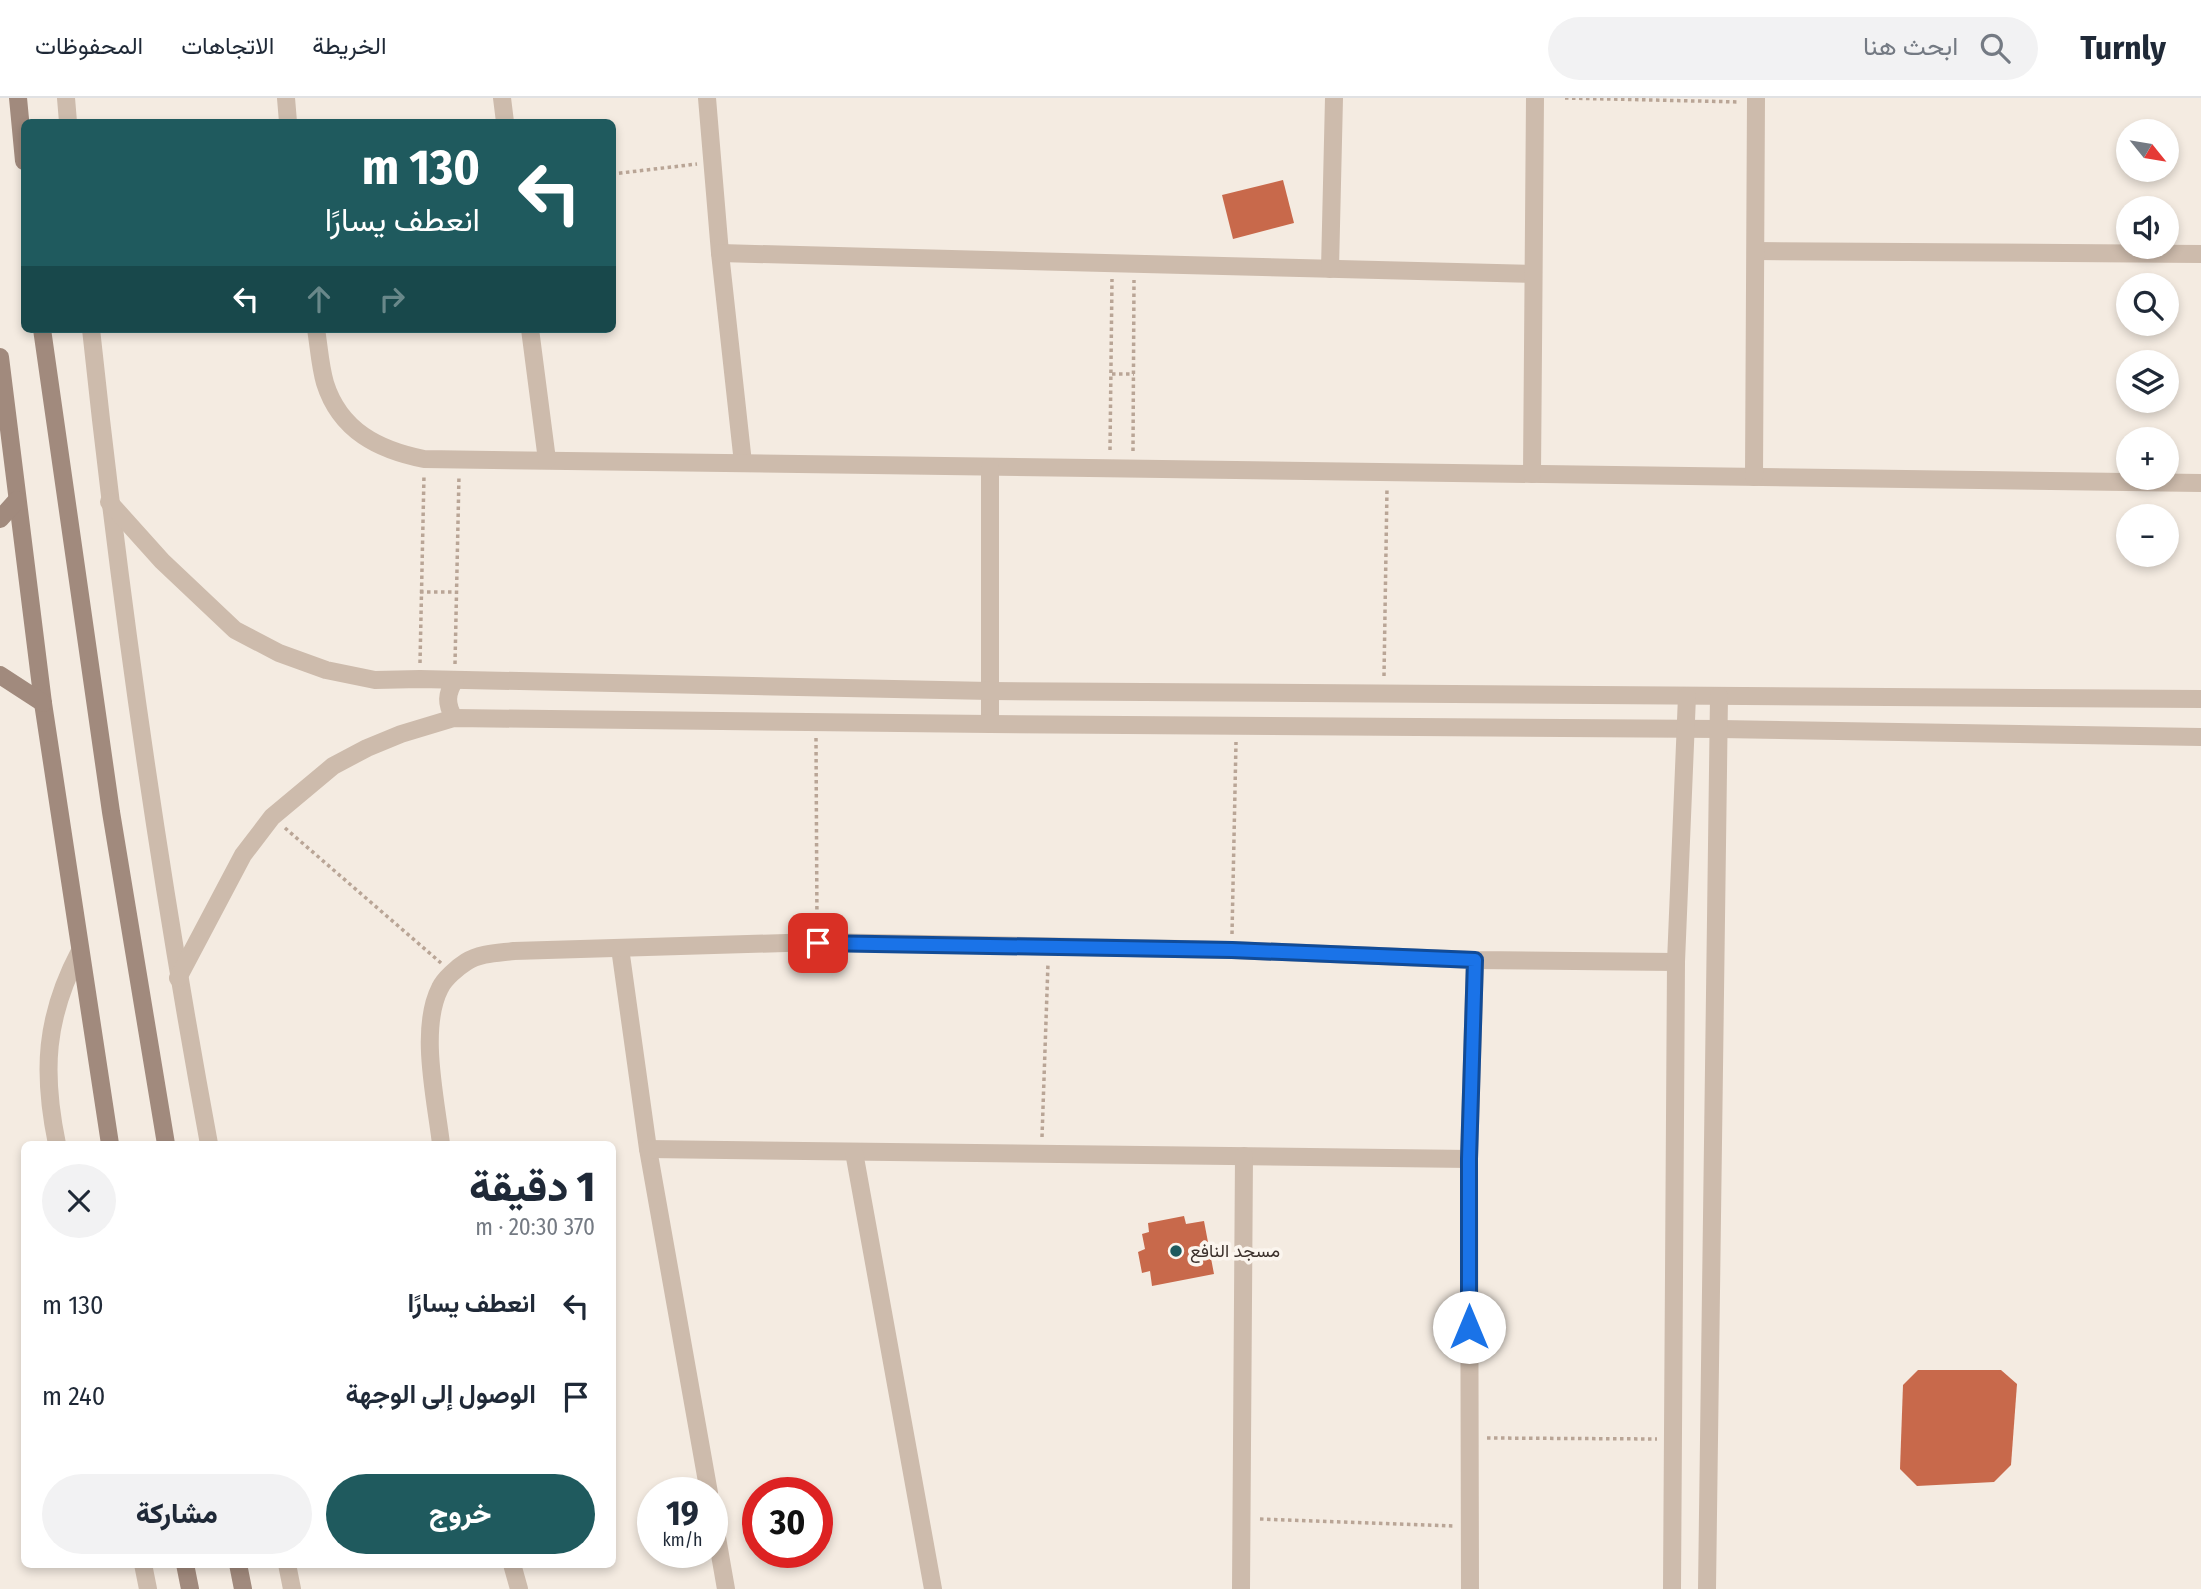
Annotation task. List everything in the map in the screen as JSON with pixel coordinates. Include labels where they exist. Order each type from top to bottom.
[{"type":"street","points":[[18,98],[21,130]]},
{"type":"street","points":[[66,98],[68,119]]},
{"type":"street","points":[[502,98],[505,119]]},
{"type":"street","points":[[707,98],[720,253],[743,463]]},
{"type":"street","points":[[1330,269],[1334,98]]},
{"type":"street","points":[[1532,474],[1535,98]]},
{"type":"street","points":[[1755,477],[1756,100]]},
{"type":"street","points":[[1756,251],[2201,254]]},
{"type":"street","points":[[720,253],[1533,274]]},
{"type":"street","points":[[43,333],[111,812],[166,1141]]},
{"type":"street","points":[[91,333],[110,502],[178,978],[208,1141]]},
{"type":"street","points":[[317,333],[325,383],[345,418],[359,433],[376,445],[395,453],[424,459],[2201,483]]},
{"type":"street","points":[[531,333],[547,460]]},
{"type":"street","points":[[0,357],[43,703],[110,1141]]},
{"type":"street","points":[[990,467],[990,724]]},
{"type":"street","points":[[0,519],[17,500]]},
{"type":"street","points":[[110,502],[162,561],[235,630],[279,653],[326,670],[375,680],[990,691],[2201,699]]},
{"type":"street","points":[[0,676],[43,703]]},
{"type":"street","points":[[454,718],[447,699],[455,680]]},
{"type":"street","points":[[1672,1589],[1676,962],[1688,696]]},
{"type":"street","points":[[1707,1589],[1719,696]]},
{"type":"street","points":[[178,978],[243,855],[272,817],[333,766],[344,760],[401,734],[454,718],[1720,729],[2201,737]]},
{"type":"street","points":[[441,1141],[430,1049],[430,1029],[435,1002],[440,986],[453,973],[467,961],[489,954],[514,951],[818,943],[1232,950],[1475,960],[1676,962]]},
{"type":"street","points":[[620,948],[648,1149],[706,1477]]},
{"type":"street","points":[[57,1141],[48,1089],[49,1045],[61,991],[80,951]]},
{"type":"street","points":[[1471,1589],[1469,1159],[1475,960]]},
{"type":"street","points":[[648,1149],[1469,1159]]},
{"type":"street","points":[[854,1152],[933,1589]]},
{"type":"street","points":[[1241,1589],[1244,1156]]},
{"type":"street","points":[[144,1568],[148,1589]]},
{"type":"street","points":[[186,1568],[190,1589]]},
{"type":"street","points":[[239,1568],[243,1589]]},
{"type":"street","points":[[288,1568],[292,1589]]},
{"type":"street","points":[[513,1568],[519,1589]]},
{"type":"street","points":[[722,1568],[726,1589]]},
{"type":"path","points":[[1565,98],[1756,100]]},
{"type":"path","points":[[616,174],[713,163]]},
{"type":"path","points":[[1109,468],[1112,263]]},
{"type":"path","points":[[1133,468],[1135,264]]},
{"type":"path","points":[[1111,374],[1135,374]]},
{"type":"path","points":[[420,679],[424,459]]},
{"type":"path","points":[[455,680],[459,459]]},
{"type":"path","points":[[1384,695],[1387,472]]},
{"type":"path","points":[[420,593],[455,592]]},
{"type":"path","points":[[816,722],[818,943]]},
{"type":"path","points":[[1232,950],[1237,726]]},
{"type":"path","points":[[272,817],[453,973]]},
{"type":"path","points":[[1042,1154],[1049,947]]},
{"type":"path","points":[[1470,1438],[1673,1439]]},
{"type":"path","points":[[1242,1518],[1471,1527]]},
{"type":"building","points":[[1283,180],[1294,223],[1233,239],[1222,195]]},
{"type":"building","name":"مسجد النافع","points":[[1184,1216],[1186,1224],[1204,1221],[1214,1274],[1152,1286],[1150,1271],[1142,1273],[1138,1252],[1145,1249],[1142,1234],[1149,1232],[1148,1223]]},
{"type":"building","points":[[1918,1370],[2001,1370],[2017,1384],[2011,1465],[1994,1482],[1917,1486],[1900,1469],[1903,1385]]},
{"type":"place","name":"مسجد النافع","points":[[1176,1251]]},
{"type":"route","points":[[818,943],[1232,950],[1475,960],[1469,1159],[1469,1327]]}]
